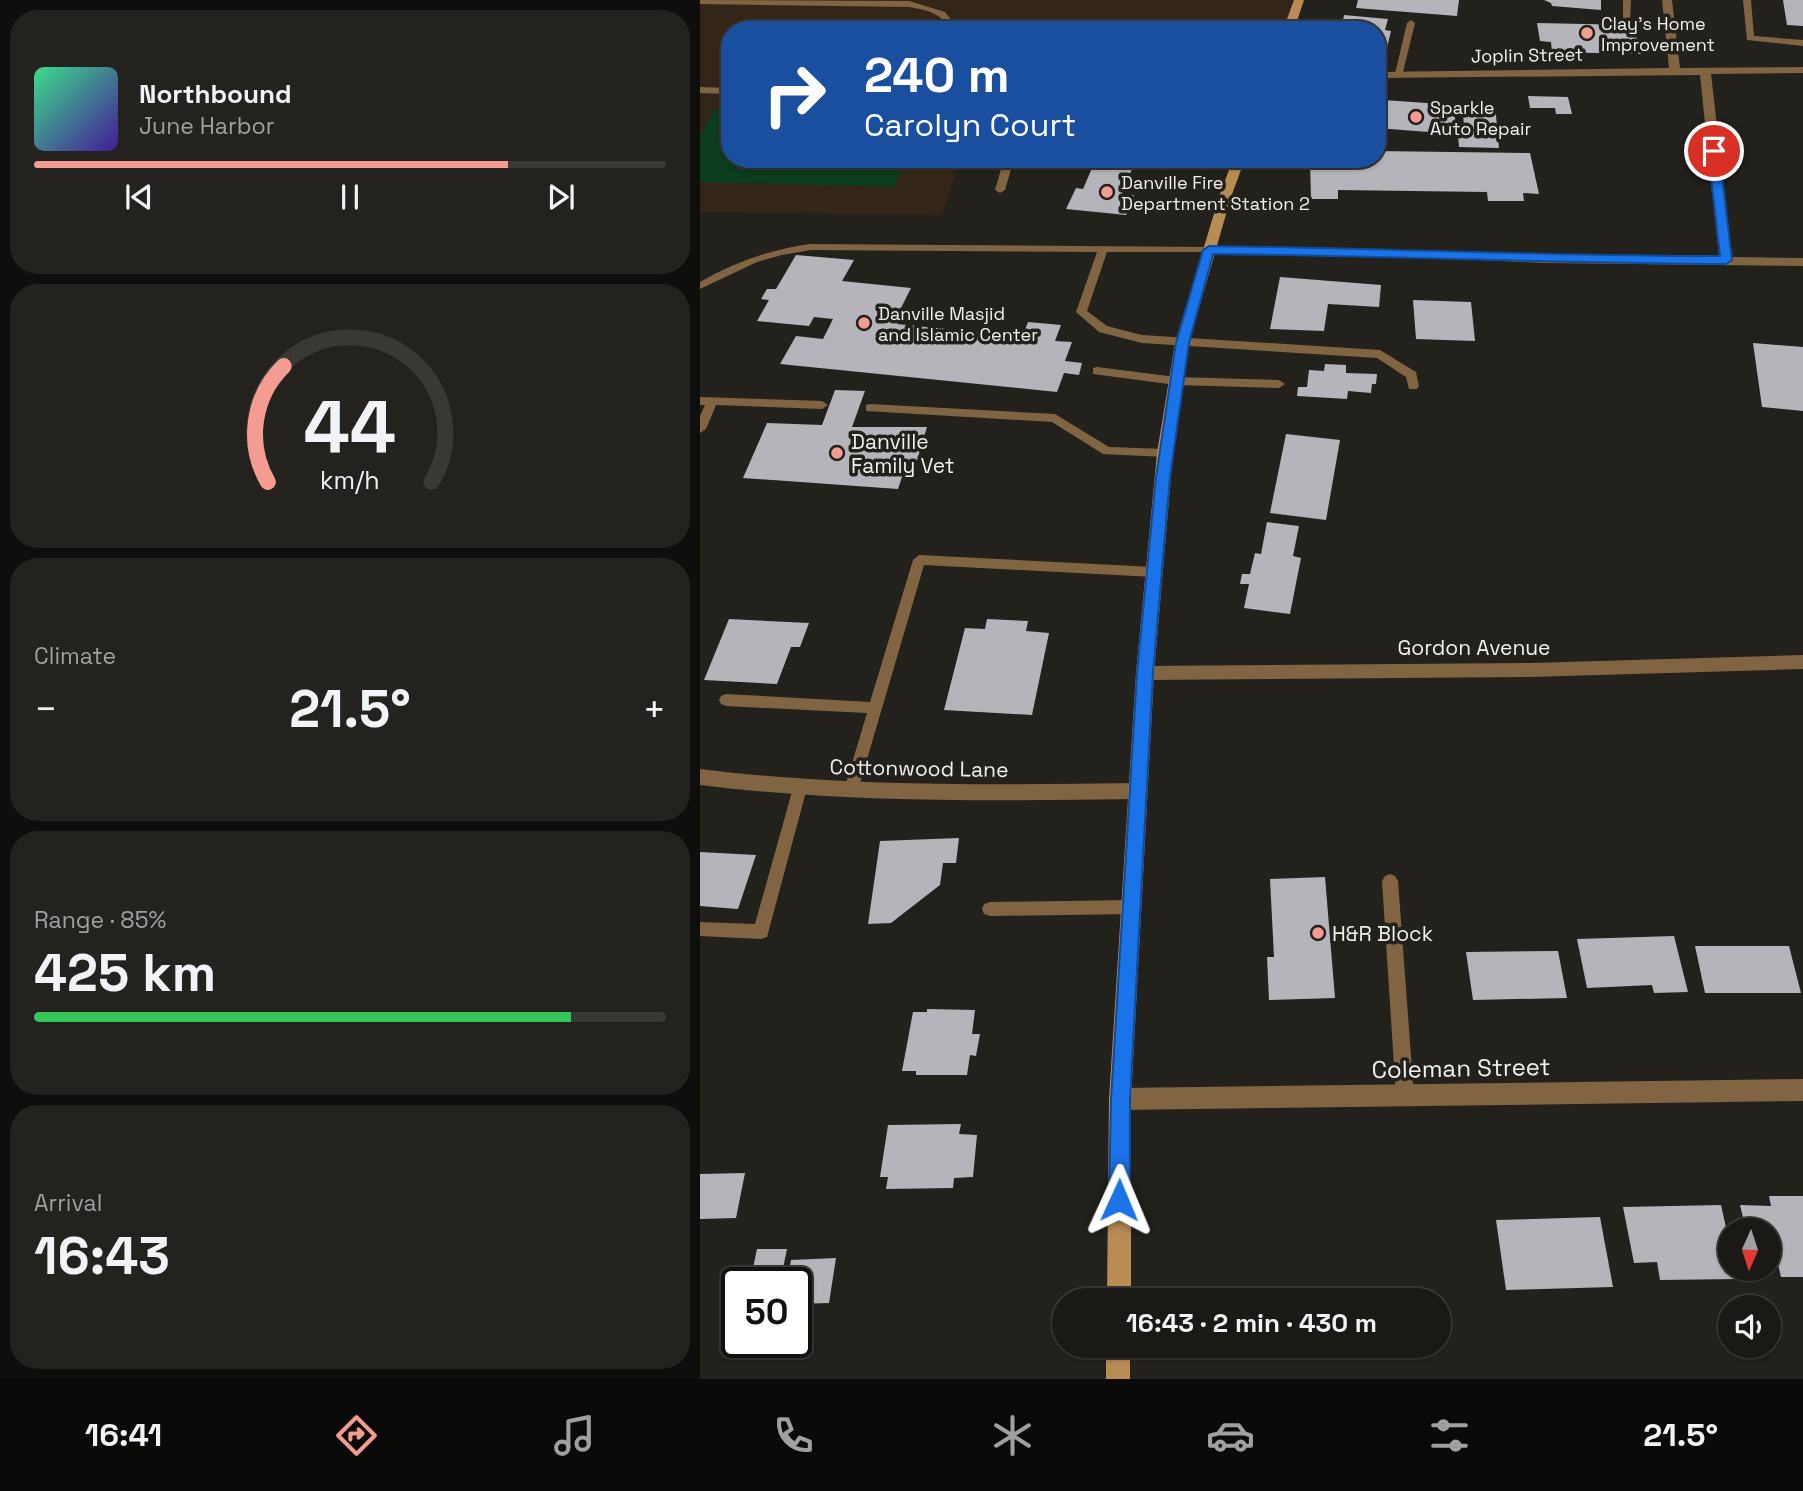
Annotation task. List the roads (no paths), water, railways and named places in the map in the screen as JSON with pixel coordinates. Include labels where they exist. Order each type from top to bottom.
[{"type":"main road","points":[[1291,21],[1299,0]]},
{"type":"main road","points":[[1119,1288],[1120,1100],[1145,673],[1165,453],[1182,343],[1236,168]]},
{"type":"main road","points":[[1118,1358],[1118,1379]]},
{"type":"street","points":[[1667,0],[1675,70]]},
{"type":"street","points":[[1705,70],[1726,260]]},
{"type":"street","name":"Joplin Street","points":[[1386,75],[1803,70]]},
{"type":"street","points":[[1209,250],[1402,252],[1543,259],[1803,262]]},
{"type":"street","name":"Gordon Avenue","points":[[1145,673],[1530,670],[1803,662]]},
{"type":"street","name":"Cottonwood Lane","points":[[700,777],[800,788],[851,790],[968,793],[1138,790]]},
{"type":"street","name":"Coleman Street","points":[[1120,1100],[1803,1090]]},
{"type":"lane","points":[[1627,0],[1627,18]]},
{"type":"lane","points":[[1746,0],[1750,38],[1803,43]]},
{"type":"lane","points":[[700,1],[909,4],[929,8],[951,21]]},
{"type":"lane","points":[[1397,76],[1411,23]]},
{"type":"lane","points":[[700,90],[721,91]]},
{"type":"lane","points":[[1000,190],[1006,168]]},
{"type":"lane","points":[[700,286],[736,265],[762,255],[811,247],[1209,250]]},
{"type":"lane","points":[[1102,250],[1081,312],[1103,329],[1142,339],[1182,343],[1380,354],[1412,375],[1413,387]]},
{"type":"lane","points":[[1097,372],[1176,381],[1279,384]]},
{"type":"lane","points":[[700,429],[706,401],[822,405]]},
{"type":"lane","points":[[870,408],[1055,418],[1107,451],[1165,453]]},
{"type":"lane","points":[[851,790],[919,560],[1154,572]]},
{"type":"lane","points":[[726,700],[875,708]]},
{"type":"lane","points":[[700,929],[761,932],[800,788]]},
{"type":"lane","points":[[1390,881],[1405,1096]]},
{"type":"lane","points":[[989,909],[1131,907]]},
{"type":"place","name":"Clay’s Home Improvement","points":[[1587,33]]},
{"type":"place","name":"Sparkle Auto Repair","points":[[1416,117]]},
{"type":"place","name":"Danville Fire Department Station 2","points":[[1107,192]]},
{"type":"place","name":"Danville Masjid and Islamic Center","points":[[864,323]]},
{"type":"place","name":"Danville Family Vet","points":[[837,453]]},
{"type":"place","name":"H&R Block","points":[[1318,933]]}]
